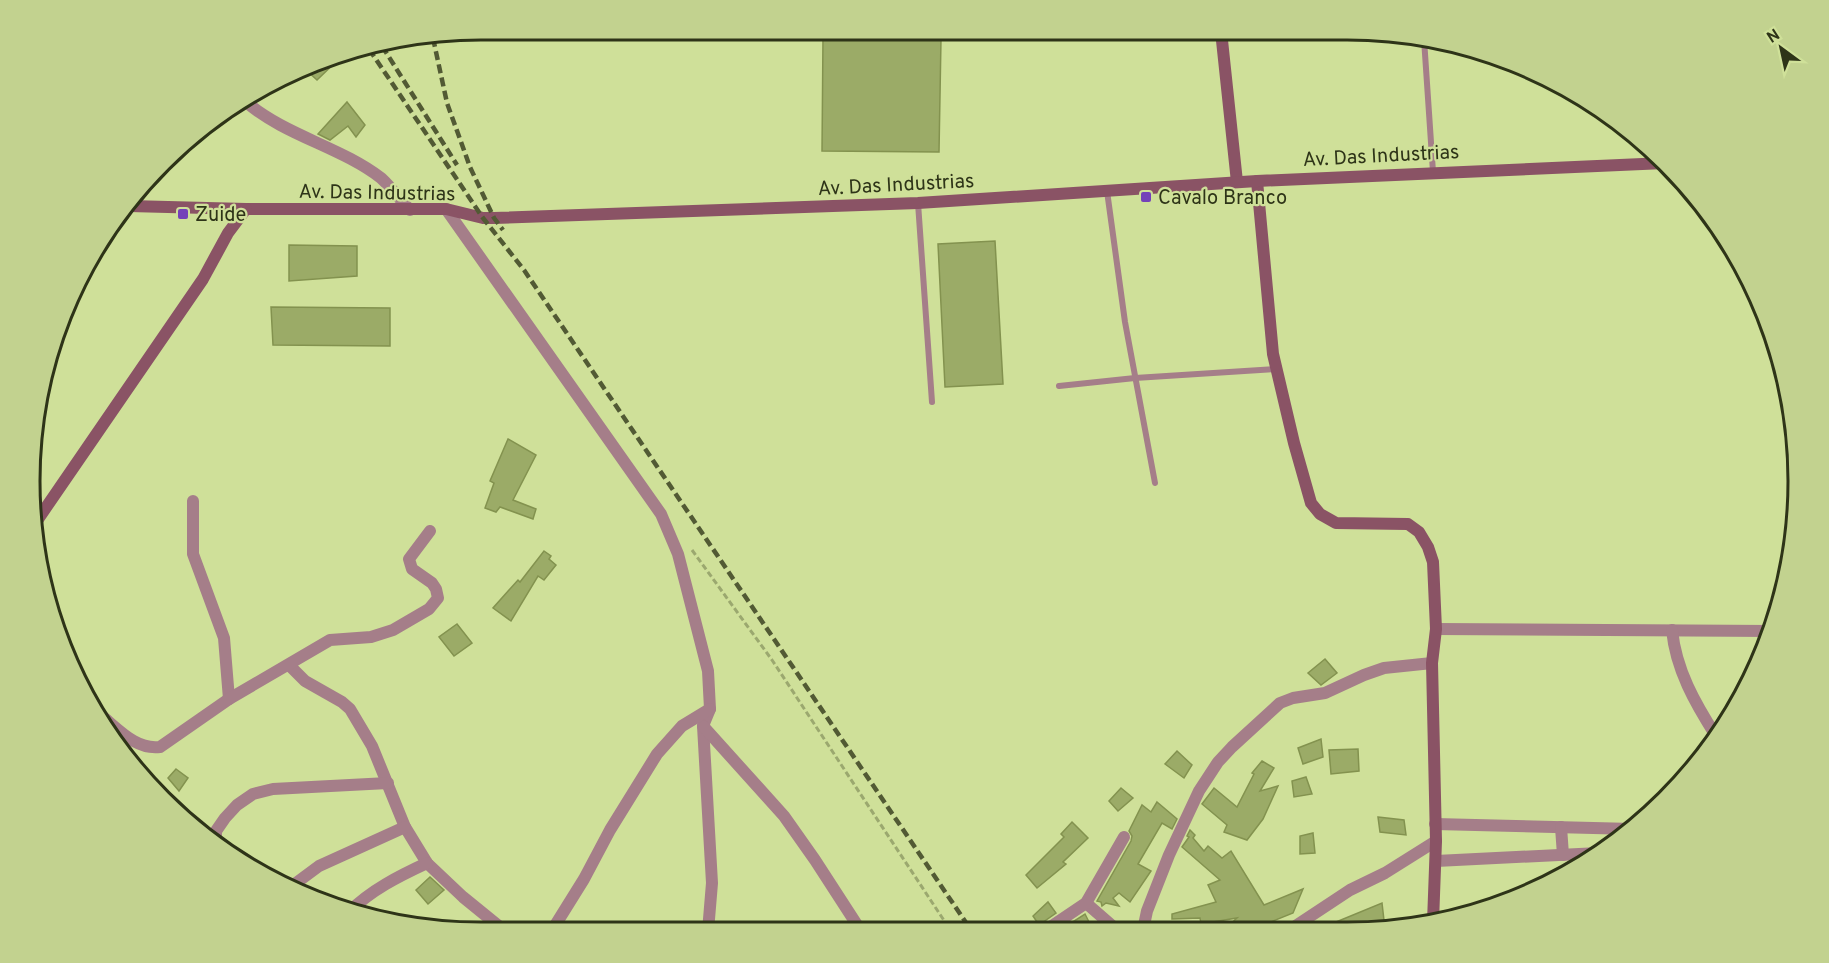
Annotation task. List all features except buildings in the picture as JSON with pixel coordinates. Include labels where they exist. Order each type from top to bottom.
[{"type":"main road","points":[[1222,40],[1237,182]]},
{"type":"main road","name":"Av. Das Industrias","points":[[138,206],[410,210],[447,208],[491,218],[918,203],[1237,182],[1652,163]]},
{"type":"main road","points":[[1257,181],[1276,369],[1311,503],[1320,514],[1336,523],[1397,522],[1408,524],[1419,532],[1428,547],[1433,562],[1436,629],[1432,663],[1436,841],[1433,914]]},
{"type":"main road","points":[[41,514],[203,279],[228,233],[246,209]]},
{"type":"street","points":[[252,106],[290,131],[343,156],[381,179],[410,210]]},
{"type":"street","points":[[447,208],[661,514],[678,554],[708,671],[710,709],[703,726],[712,883],[709,922]]},
{"type":"street","points":[[194,501],[193,554],[224,638],[229,699]]},
{"type":"street","points":[[114,725],[148,749],[160,747],[229,699],[330,640],[371,637],[393,630],[429,609],[436,603],[436,589],[432,583],[412,570],[409,560],[430,531]]},
{"type":"street","points":[[1436,629],[1762,631]]},
{"type":"street","points":[[1671,630],[1673,647],[1686,684],[1712,729]]},
{"type":"street","points":[[1145,922],[1169,855],[1199,791],[1218,762],[1280,703],[1293,698],[1325,693],[1384,668],[1432,663]]},
{"type":"street","points":[[289,665],[305,681],[350,709],[372,746],[405,827],[427,863],[494,922]]},
{"type":"street","points":[[557,922],[657,754],[682,726],[710,709]]},
{"type":"street","points":[[703,726],[784,816],[855,922]]},
{"type":"street","points":[[216,833],[225,818],[237,805],[253,794],[273,789],[388,783]]},
{"type":"street","points":[[1435,824],[1619,829]]},
{"type":"street","points":[[297,882],[319,866],[405,827]]},
{"type":"street","points":[[1561,827],[1563,855]]},
{"type":"street","points":[[1059,922],[1086,903],[1124,837]]},
{"type":"street","points":[[1302,922],[1350,890],[1385,873],[1436,841]]},
{"type":"street","points":[[1436,861],[1583,854]]},
{"type":"street","points":[[359,905],[380,888],[427,863]]},
{"type":"street","points":[[1086,903],[1108,922]]},
{"type":"lane","points":[[1425,47],[1432,172]]},
{"type":"lane","points":[[1107,191],[1125,322],[1155,483]]},
{"type":"lane","points":[[918,203],[932,402]]},
{"type":"lane","points":[[1059,386],[1135,378],[1276,369]]},
{"type":"path","points":[[690,547],[772,660],[946,922]]},
{"type":"railway","points":[[434,43],[447,103],[470,167],[494,218],[503,230]]},
{"type":"railway","points":[[385,51],[457,165]]},
{"type":"railway","points":[[373,55],[483,218],[524,270],[966,922]]},
{"type":"place","name":"Cavalo Branco","points":[[1146,197]]},
{"type":"place","name":"Zuide","points":[[183,214]]}]
